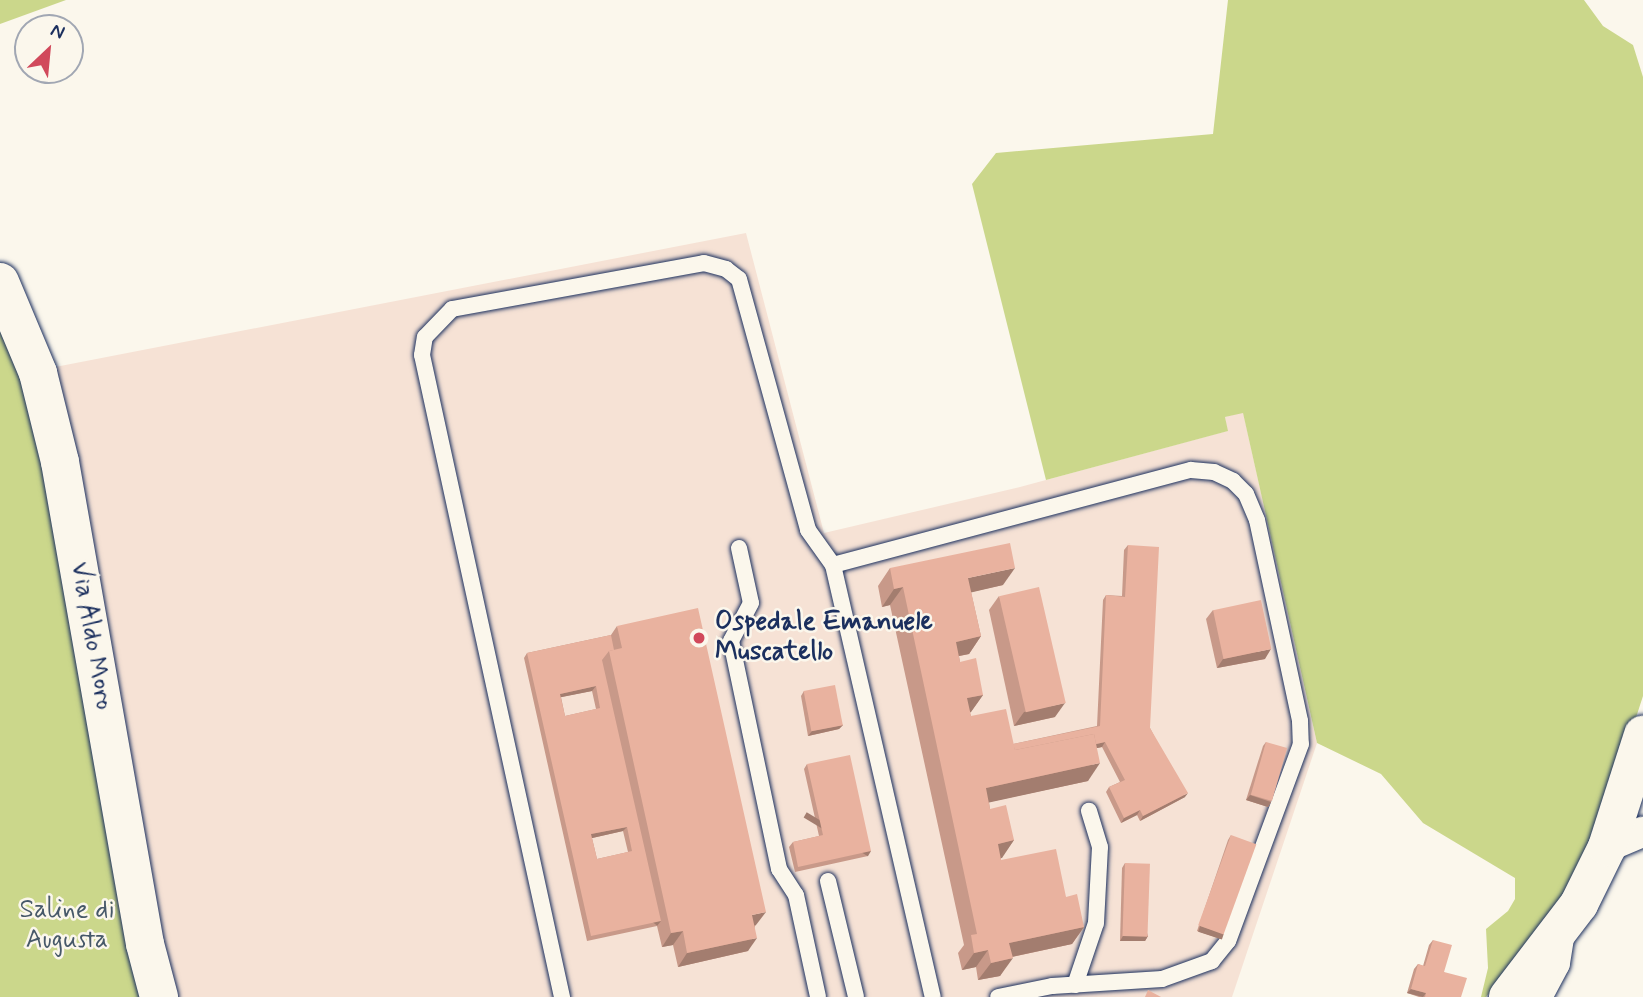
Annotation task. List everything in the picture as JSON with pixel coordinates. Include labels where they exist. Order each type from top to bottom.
[{"type":"main road","name":"Via Aldo Moro","points":[[0,282],[38,373],[60,462],[145,944],[159,997]]},
{"type":"main road","points":[[1508,997],[1578,904],[1606,847],[1643,735]]},
{"type":"street","points":[[1606,847],[1643,832]]},
{"type":"street","points":[[1537,997],[1555,963],[1561,928]]},
{"type":"lane","points":[[562,997],[422,355],[425,337],[453,309],[704,263],[726,269],[739,279],[808,530],[833,565],[933,997]]},
{"type":"lane","points":[[833,565],[1191,470],[1214,472],[1233,481],[1246,494],[1260,533],[1300,721],[1301,744],[1228,941],[1212,961],[1163,979],[1075,985],[998,997]]},
{"type":"lane","points":[[738,548],[751,603],[730,641],[779,869],[796,895],[818,997]]},
{"type":"lane","points":[[1075,985],[1096,923],[1100,847],[1089,811]]},
{"type":"lane","points":[[828,881],[856,997]]},
{"type":"shaded area","name":"Ospedale Emanuele Muscatello","points":[[746,233],[824,533],[1020,487],[1227,431],[1225,417],[1243,412],[1317,743],[1232,997],[176,997],[158,934],[50,368]]},
{"type":"green space","points":[[0,0],[66,0],[28,14],[14,14],[14,19],[0,24]]},
{"type":"green space","points":[[1228,0],[1584,0],[1603,26],[1633,45],[1643,77],[1643,696],[1602,822],[1564,903],[1486,997],[1481,997],[1488,968],[1486,929],[1508,911],[1515,899],[1515,878],[1423,823],[1381,774],[1317,743],[1243,413],[1225,417],[1228,431],[1046,480],[972,184],[996,153],[1213,134]]},
{"type":"green space","name":"Saline di Augusta","points":[[0,324],[24,371],[150,997],[0,997]]},
{"type":"building","points":[[1010,543],[1015,568],[968,578],[981,636],[956,642],[960,662],[976,658],[983,695],[967,698],[971,716],[1006,709],[1015,750],[1094,734],[1100,763],[986,788],[990,809],[1006,805],[1014,840],[998,844],[1001,860],[1056,849],[1066,897],[1077,894],[1084,927],[1009,943],[1013,958],[991,963],[988,950],[974,953],[971,935],[977,934],[903,587],[894,589],[890,568]]},
{"type":"building","points":[[1128,545],[1159,547],[1150,728],[1188,793],[1143,816],[1140,810],[1124,818],[1109,787],[1125,780],[1105,742],[1096,744],[1094,734],[1015,750],[1013,744],[1100,726],[1106,595],[1125,597]]},
{"type":"building","points":[[1039,587],[1066,703],[1026,712],[999,596]]},
{"type":"building","points":[[1261,600],[1271,649],[1223,659],[1213,610]]},
{"type":"building","points":[[698,608],[766,912],[752,915],[757,938],[687,953],[683,931],[671,933],[609,651],[622,648],[617,626]]},
{"type":"building","points":[[611,635],[614,650],[609,651],[602,660],[661,921],[591,936],[527,653]],"holes":[[[596,686],[600,708],[565,716],[560,694]],[[627,827],[632,851],[597,859],[591,834]]]},
{"type":"building","points":[[835,685],[843,725],[811,731],[804,691]]},
{"type":"building","points":[[1266,742],[1287,748],[1272,801],[1251,795]]},
{"type":"building","points":[[850,755],[871,851],[798,867],[793,842],[823,835],[807,764]]},
{"type":"building","points":[[1231,835],[1256,844],[1224,934],[1198,925]]},
{"type":"building","points":[[1125,863],[1150,864],[1147,937],[1122,936]]},
{"type":"building","points":[[1433,940],[1452,945],[1444,972],[1467,978],[1461,997],[1425,997],[1426,993],[1411,989],[1418,964],[1425,966]]},
{"type":"building","points":[[1148,990],[1161,997],[1145,997]]},
{"type":"place","name":"Ospedale Emanuele Muscatello","points":[[699,638]]}]
